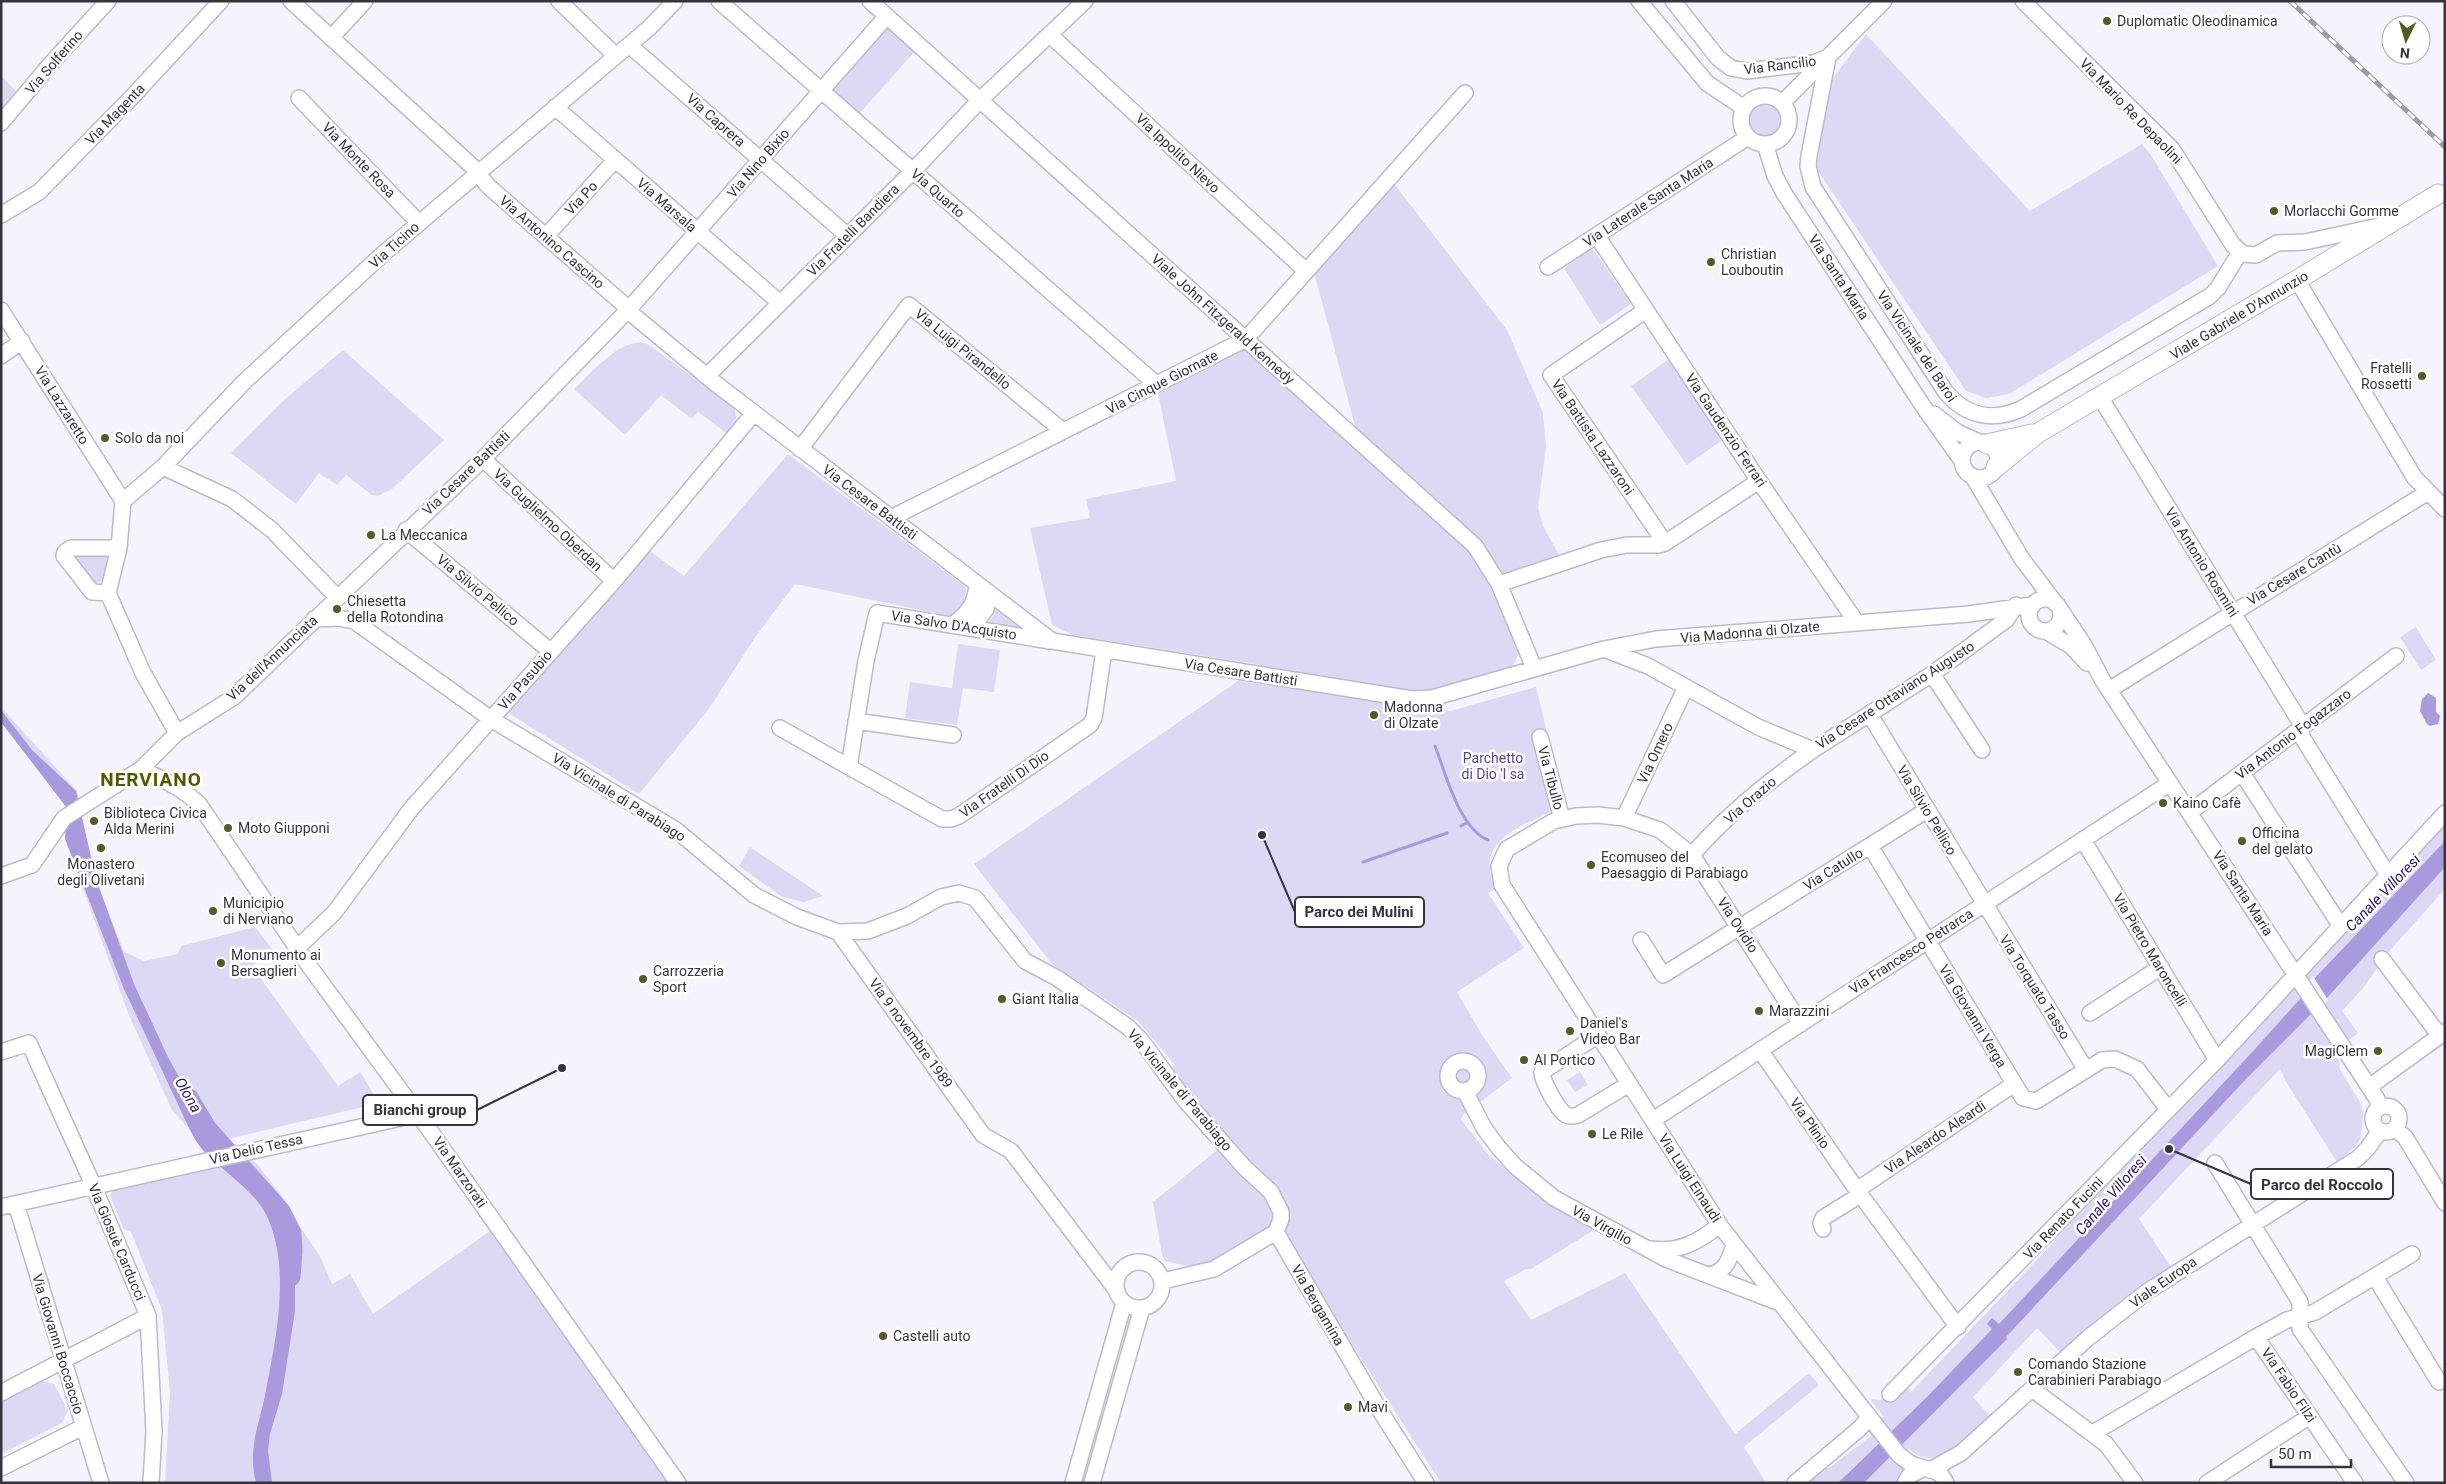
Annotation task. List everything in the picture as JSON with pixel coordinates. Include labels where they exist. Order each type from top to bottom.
[{"type":"main road","name":"Viale Gabriele D'Annunzio","points":[[1993,471],[2038,433],[2297,280],[2438,194]]},
{"type":"main road","name":"Viale Gabriele D'Annunzio","points":[[1983,443],[2038,433]]},
{"type":"street","name":"Via Solferino","points":[[1,123],[48,67],[108,1]]},
{"type":"street","name":"Via Magenta","points":[[1,215],[39,192],[131,98],[221,1]]},
{"type":"street","name":"Via Antonino Cascino","points":[[291,1],[477,172],[488,186],[629,309]]},
{"type":"street","points":[[331,38],[365,1]]},
{"type":"street","points":[[558,1],[616,56]]},
{"type":"street","name":"Via Ticino","points":[[123,501],[163,467],[245,381],[419,223],[477,172],[658,21],[675,1]]},
{"type":"street","name":"Via Quarto","points":[[719,1],[1156,384]]},
{"type":"street","name":"Viale John Fitzgerald Kennedy","points":[[870,1],[1475,546],[1499,584],[1534,668]]},
{"type":"street","name":"Via Fratelli Bandiera","points":[[707,376],[913,171],[980,100],[1085,1]]},
{"type":"street","points":[[1639,1],[1707,83],[1744,108]]},
{"type":"street","name":"Via Rancilio","points":[[1673,1],[1718,58],[1731,68],[1747,71],[1814,63],[1828,57]]},
{"type":"street","points":[[1782,103],[1884,1]]},
{"type":"street","name":"Via Mario Re Depaolini","points":[[2023,1],[2172,149],[2233,245],[2240,252]]},
{"type":"street","name":"Via Nino Bixio","points":[[629,309],[887,16]]},
{"type":"street","name":"Via Ippolito Nievo","points":[[1050,35],[1306,271]]},
{"type":"street","name":"Via Caprera","points":[[629,45],[848,236]]},
{"type":"street","name":"Via Vicinale del Baroi","points":[[1828,57],[1809,156],[1809,172],[1813,187],[1945,391],[1956,403],[1969,412],[1995,416],[2021,409],[2210,296],[2218,288],[2240,252]]},
{"type":"street","name":"Via Cinque Giornate","points":[[891,518],[1246,340],[1465,93]]},
{"type":"street","points":[[1765,96],[1782,103],[1789,120],[1786,132],[1777,141],[1765,144],[1748,137],[1742,126],[1744,108],[1753,99],[1765,96]]},
{"type":"street","name":"Via Monte Rosa","points":[[299,98],[419,223]]},
{"type":"street","name":"Via Marsala","points":[[555,107],[780,303]]},
{"type":"street","name":"Via Laterale Santa Maria","points":[[1548,267],[1748,137]]},
{"type":"street","name":"Via Santa Maria","points":[[1765,144],[1775,176],[1784,193],[1923,406],[1962,461],[1967,473],[1973,477],[2022,559],[2084,644],[2106,685],[2321,1012],[2369,1087],[2379,1107]]},
{"type":"street","name":"Via Po","points":[[546,236],[615,160]]},
{"type":"street","points":[[2240,252],[2256,255],[2277,244],[2305,242],[2389,224]]},
{"type":"street","name":"Via Gaudenzio Ferrari","points":[[1597,236],[1759,481],[1857,623]]},
{"type":"street","points":[[2297,280],[2414,477],[2445,509]]},
{"type":"street","name":"Via Luigi Pirandello","points":[[800,449],[909,305],[1063,431]]},
{"type":"street","name":"Via Cesare Battisti","points":[[337,597],[483,459],[629,309],[633,316],[754,413],[1052,641],[1412,699],[1432,698],[1534,668]]},
{"type":"street","name":"Via Lazzaretto","points":[[1,310],[123,501]]},
{"type":"street","name":"Via Battista Lazzaroni","points":[[1646,310],[1551,376],[1665,543]]},
{"type":"street","points":[[1,356],[22,341]]},
{"type":"street","name":"Via Antonio Rosmini","points":[[2100,397],[2299,720],[2302,736],[2388,874]]},
{"type":"street","name":"Via Santa Maria","points":[[1923,406],[1957,432],[1983,443],[1996,454],[1993,471],[1993,512]]},
{"type":"street","name":"Via Pasubio","points":[[297,948],[338,909],[411,809],[614,581],[754,413]]},
{"type":"street","points":[[1962,461],[1966,448],[1983,443]]},
{"type":"street","name":"Via Guglielmo Oberdan","points":[[483,459],[614,581]]},
{"type":"street","points":[[163,467],[232,498],[272,530],[337,597]]},
{"type":"street","points":[[1973,477],[1985,477],[1993,471]]},
{"type":"street","points":[[1499,584],[1601,550],[1627,544],[1658,545],[1665,543],[1759,481]]},
{"type":"street","name":"Via Cesare Cantù","points":[[2106,685],[2233,611],[2428,492]]},
{"type":"street","points":[[123,501],[119,548],[108,593],[143,673],[177,733]]},
{"type":"street","name":"Via Silvio Pellico","points":[[406,530],[550,651]]},
{"type":"street","points":[[108,593],[92,592],[64,556],[71,548],[119,548]]},
{"type":"street","name":"Via Santa Maria","points":[[2022,559],[2034,603],[2029,616],[2040,629],[2071,646],[2106,685]]},
{"type":"street","points":[[952,625],[969,611],[983,588]]},
{"type":"street","points":[[972,628],[986,610],[983,588]]},
{"type":"street","name":"Via dell'Annunciata","points":[[1,876],[32,865],[64,818],[141,768],[177,733],[234,697],[337,597]]},
{"type":"street","points":[[2034,603],[2046,599],[2058,606],[2060,621],[2051,629],[2040,629]]},
{"type":"street","name":"Via Madonna di Olzate","points":[[1534,668],[1604,649],[1656,639],[1969,614],[2034,603]]},
{"type":"street","name":"Via Cesare Ottaviano Augusto","points":[[1604,649],[1648,666],[1758,727],[1813,750],[1932,674],[2006,620],[2016,605]]},
{"type":"street","name":"Via Salvo D'Acquisto","points":[[849,767],[877,613],[1052,641]]},
{"type":"street","name":"Via Madonna di Olzate","points":[[1969,614],[2006,620],[2040,629]]},
{"type":"street","name":"Via Vicinale di Parabiago","points":[[314,619],[338,618],[354,621],[491,719],[676,830],[754,895],[798,917],[838,932],[868,931],[907,916],[941,897],[959,893],[975,898],[1026,961],[1057,978],[1120,1022],[1141,1040],[1184,1099],[1244,1167],[1271,1192],[1281,1219],[1276,1232]]},
{"type":"street","name":"Via Fratelli Di Dio","points":[[849,767],[942,819],[951,819],[959,816],[1090,725],[1094,718],[1104,650]]},
{"type":"street","name":"Via Antonio Fogazzaro","points":[[2190,812],[2396,656]]},
{"type":"street","points":[[1932,674],[1982,750]]},
{"type":"street","name":"Via Omero","points":[[1624,818],[1686,687]]},
{"type":"street","name":"Via Silvio Pellico","points":[[1870,715],[1984,904]]},
{"type":"street","points":[[856,722],[952,735]]},
{"type":"street","points":[[780,728],[849,767]]},
{"type":"street","name":"Via Tibullo","points":[[1540,737],[1562,819]]},
{"type":"street","name":"Via Orazio","points":[[1692,855],[1708,837],[1788,768],[1813,750]]},
{"type":"street","name":"Via Marzorati","points":[[141,768],[184,791],[199,804],[297,948],[418,1114],[678,1483]]},
{"type":"street","points":[[2242,773],[2340,925]]},
{"type":"street","name":"Via Francesco Petrarca","points":[[1652,1120],[2170,783]]},
{"type":"street","name":"Via Catullo","points":[[1641,940],[1663,976],[1927,810]]},
{"type":"street","name":"Via Renato Fucini","points":[[1890,1394],[1958,1327],[2168,1109],[2298,978],[2340,925],[2445,813]]},
{"type":"street","name":"Via Ovidio","points":[[1502,885],[1499,866],[1507,849],[1554,821],[1598,815],[1624,818],[1660,830],[1692,855],[1801,1024]]},
{"type":"street","name":"Via Pietro Maroncelli","points":[[2083,840],[2217,1060]]},
{"type":"street","name":"Via Giovanni Verga","points":[[1870,846],[2014,1084]]},
{"type":"street","name":"Via Luigi Einaudi","points":[[1502,885],[1720,1225],[1899,1455],[1911,1464],[1928,1468]]},
{"type":"street","name":"Via Torquato Tasso","points":[[1984,904],[2086,1070]]},
{"type":"street","name":"Via 9 novembre 1989","points":[[838,932],[983,1134],[1012,1151],[1121,1297]]},
{"type":"street","points":[[2369,1087],[2442,1034],[2382,959]]},
{"type":"street","points":[[2090,1013],[2161,968]]},
{"type":"street","points":[[1598,1035],[1542,1072],[1543,1081],[1563,1113],[1572,1117],[1578,1115],[1629,1084]]},
{"type":"street","name":"Via Giosuè Carducci","points":[[1,1052],[29,1043],[94,1187],[148,1316],[154,1431],[151,1483]]},
{"type":"street","name":"Via Plinio","points":[[1760,1050],[1859,1193],[1958,1327]]},
{"type":"street","points":[[2014,1084],[2023,1098],[2036,1102],[2108,1058],[2126,1063],[2137,1069],[2168,1109]]},
{"type":"street","name":"Via Aleardo Aleardi","points":[[1859,1193],[2014,1084]]},
{"type":"street","name":"Via Virgilio","points":[[1465,1091],[1484,1128],[1498,1147],[1522,1172],[1554,1198],[1644,1248],[1702,1273],[1781,1303]]},
{"type":"street","points":[[2387,1130],[2399,1121],[2397,1112],[2389,1106],[2379,1107],[2374,1111],[2372,1120],[2387,1130],[2405,1137],[2445,1203]]},
{"type":"street","name":"Via Delio Tessa","points":[[8,1206],[254,1149],[418,1114]]},
{"type":"street","name":"Viale Europa","points":[[1905,1483],[1909,1476],[1961,1453],[2088,1338],[2148,1291],[2252,1223],[2358,1158],[2387,1130]]},
{"type":"street","points":[[2215,1163],[2300,1302],[2300,1329],[2406,1483]]},
{"type":"street","points":[[1823,1228],[1821,1223],[1824,1218],[1859,1193]]},
{"type":"street","name":"Via Giovanni Boccaccio","points":[[8,1206],[62,1361],[101,1483]]},
{"type":"street","points":[[1644,1248],[1674,1250],[1700,1240],[1720,1225]]},
{"type":"street","points":[[1163,1281],[1214,1269],[1276,1232]]},
{"type":"street","name":"Via Bergamina","points":[[1276,1232],[1380,1409],[1426,1483]]},
{"type":"street","points":[[1700,1240],[1694,1256],[1702,1273],[1717,1273],[1725,1268],[1734,1244]]},
{"type":"street","points":[[2093,1433],[2256,1337],[2287,1320],[2300,1318],[2315,1312],[2412,1254]]},
{"type":"street","points":[[1073,1483],[1121,1297],[1118,1274],[1122,1269],[1134,1262],[1148,1263],[1155,1267],[1163,1281],[1159,1298],[1153,1304],[1142,1308],[1133,1307],[1121,1297]]},
{"type":"street","points":[[2374,1277],[2439,1382]]},
{"type":"street","points":[[1092,1483],[1142,1308]]},
{"type":"street","points":[[1,1393],[148,1316]]},
{"type":"street","name":"Via Fabio Filzi","points":[[2256,1337],[2354,1483]]},
{"type":"street","points":[[2032,1389],[2106,1444],[2135,1483]]},
{"type":"street","points":[[2207,1483],[2310,1416]]},
{"type":"street","points":[[1795,1483],[1859,1429],[1872,1422]]},
{"type":"street","points":[[1,1468],[83,1426]]},
{"type":"street","name":"Viale Europa","points":[[1928,1468],[1940,1473],[1948,1483],[1961,1453]]},
{"type":"street","name":"Via Luigi Einaudi","points":[[1899,1455],[1905,1483]]},
{"type":"green space","points":[[886,26],[916,50],[859,114],[830,90]]},
{"type":"green space","points":[[1866,34],[2030,211],[2142,144],[2151,155],[2218,266],[2009,394],[1986,398],[1966,391],[1814,165],[1830,82]]},
{"type":"green space","points":[[1,76],[16,91],[1,110]]},
{"type":"green space","points":[[1765,103],[1777,109],[1783,121],[1777,133],[1765,139],[1753,133],[1747,121],[1753,109]]},
{"type":"green space","name":"Parchetto di Dio 'l sa","points":[[1392,184],[1395,185],[1507,330],[1543,413],[1546,447],[1538,508],[1543,526],[1564,564],[1497,590],[1518,643],[1516,660],[1507,669],[1474,682],[1430,693],[1341,689],[1450,711],[1536,687],[1550,745],[1539,746],[1553,806],[1550,807],[1551,812],[1513,831],[1502,839],[1494,849],[1490,860],[1491,873],[1497,888],[1488,893],[1524,948],[1457,992],[1482,1035],[1512,1078],[1463,1115],[1461,1120],[1489,1155],[1549,1205],[1594,1230],[1531,1269],[1526,1269],[1504,1281],[1531,1320],[1625,1273],[1735,1434],[1809,1373],[1819,1385],[1744,1447],[1766,1483],[1441,1483],[1274,1223],[1217,1260],[1191,1267],[1165,1261],[1162,1255],[1153,1202],[1226,1143],[1171,1068],[1175,1065],[1138,1021],[1052,964],[974,864],[1261,665],[1073,635],[1052,625],[1030,528],[1090,518],[1086,499],[1176,481],[1158,393],[1231,353],[1247,350],[1345,437],[1355,426],[1314,272]]},
{"type":"green space","points":[[1592,248],[1631,304],[1600,325],[1564,268]]},
{"type":"green space","points":[[641,342],[649,345],[734,407],[736,422],[729,435],[698,412],[692,419],[661,395],[625,435],[574,389],[613,353],[631,344]]},
{"type":"green space","points":[[343,350],[444,440],[392,489],[378,496],[372,495],[346,475],[337,485],[319,473],[296,504],[231,453],[284,400]]},
{"type":"green space","points":[[1669,359],[1725,438],[1687,465],[1631,386]]},
{"type":"green space","points":[[788,454],[966,587],[961,608],[950,616],[795,584],[756,636],[708,710],[639,794],[505,711],[650,551],[684,576]]},
{"type":"green space","points":[[72,553],[110,554],[105,579],[94,585],[69,558]]},
{"type":"green space","points":[[996,606],[1024,630],[987,624],[993,616]]},
{"type":"green space","points":[[2416,627],[2436,660],[2421,670],[2400,637]]},
{"type":"green space","points":[[958,644],[1000,650],[994,692],[963,688],[957,725],[905,718],[910,682],[952,688]]},
{"type":"green space","points":[[1,707],[77,791],[82,823],[95,877],[124,952],[144,961],[178,954],[181,946],[255,927],[273,950],[252,966],[338,1086],[360,1072],[378,1101],[367,1106],[228,1139],[257,1164],[281,1195],[293,1217],[320,1256],[332,1284],[350,1274],[373,1314],[490,1231],[668,1483],[165,1483],[170,1392],[162,1310],[131,1232],[124,1229],[110,1196],[117,1187],[193,1155],[208,1151],[172,1110],[128,1013],[65,839],[67,808],[1,722]]},
{"type":"green space","points":[[2445,820],[2445,889],[2386,955],[2364,987],[2342,1011],[2358,1033],[2335,1052],[2339,1059],[2340,1070],[2361,1104],[2363,1114],[2361,1137],[2356,1146],[2337,1162],[2286,1082],[2280,1069],[2139,1219],[2171,1267],[2129,1297],[2061,1353],[2037,1328],[1973,1397],[1991,1417],[1974,1434],[1964,1443],[1942,1456],[1931,1458],[1920,1456],[1909,1449],[1904,1454],[1909,1483],[1801,1483],[1821,1467],[1829,1468],[1872,1435],[1866,1429],[1879,1417],[1884,1417],[1870,1399],[1881,1400],[1900,1379],[1909,1387],[1910,1393],[2054,1242],[2050,1238]]},
{"type":"green space","points":[[750,847],[823,896],[804,902],[782,897],[739,866]]},
{"type":"green space","points":[[1580,1072],[1588,1085],[1575,1092],[1567,1080]]},
{"type":"green space","points":[[42,1381],[54,1384],[68,1411],[62,1423],[1,1454],[1,1402]]},
{"type":"water","points":[[2428,693],[2436,698],[2436,712],[2440,716],[2438,724],[2430,726],[2420,711],[2422,699]]},
{"type":"water","points":[[1,710],[32,750],[76,791],[96,879],[134,984],[168,1057],[212,1137],[222,1150],[241,1164],[264,1188],[287,1224],[295,1261],[295,1311],[282,1394],[270,1434],[268,1451],[272,1483],[256,1483],[253,1458],[255,1436],[274,1350],[279,1308],[279,1266],[271,1226],[258,1202],[240,1183],[210,1158],[196,1141],[189,1128],[124,989],[65,839],[67,808],[1,722]]},
{"type":"water","points":[[2445,841],[2445,867],[2326,999],[2245,1080],[2006,1337],[2007,1339],[1864,1483],[1838,1483],[1928,1396],[1992,1329],[1987,1324],[1992,1318],[1999,1324],[2255,1049],[2300,999],[2313,980]]},
{"type":"pier","points":[[2313,976],[2328,1000],[2313,1015],[2299,995]]},
{"type":"waterway","points":[[1435,746],[1461,812],[1478,834],[1488,840]]},
{"type":"waterway","points":[[1461,826],[1468,822]]},
{"type":"waterway","points":[[1363,862],[1447,833]]},
{"type":"waterway","name":"Olona","points":[[189,1098],[207,1128],[281,1211],[292,1233],[291,1277]]},
{"type":"railway","points":[[2290,1],[2445,147]]},
{"type":"place","name":"Duplomatic Oleodinamica","points":[[2107,21]]},
{"type":"place","name":"Morlacchi Gomme","points":[[2274,211]]},
{"type":"place","name":"Christian Louboutin","points":[[1711,262]]},
{"type":"place","name":"Fratelli Rossetti","points":[[2422,376]]},
{"type":"place","name":"Solo da noi","points":[[105,438]]},
{"type":"place","name":"La Meccanica","points":[[371,535]]},
{"type":"place","name":"Chiesetta della Rotondina","points":[[337,609]]},
{"type":"place","name":"Madonna di Olzate","points":[[1374,715]]},
{"type":"place","name":"Kaino Cafè","points":[[2163,803]]},
{"type":"place","name":"Biblioteca Civica Alda Merini","points":[[94,821]]},
{"type":"place","name":"Moto Giupponi","points":[[228,828]]},
{"type":"place","name":"Parco dei Mulini","points":[[1262,835]]},
{"type":"place","name":"Officina del gelato","points":[[2242,841]]},
{"type":"place","name":"Monastero degli Olivetani","points":[[101,848]]},
{"type":"place","name":"Ecomuseo del Paesaggio di Parabiago","points":[[1591,865]]},
{"type":"place","name":"Municipio di Nerviano","points":[[213,911]]},
{"type":"place","name":"Monumento ai Bersaglieri","points":[[221,963]]},
{"type":"place","name":"Carrozzeria Sport","points":[[643,979]]},
{"type":"place","name":"Giant Italia","points":[[1002,999]]},
{"type":"place","name":"Marazzini","points":[[1759,1011]]},
{"type":"place","name":"Daniel's Video Bar","points":[[1570,1031]]},
{"type":"place","name":"MagiClem","points":[[2378,1051]]},
{"type":"place","name":"Al Portico","points":[[1524,1060]]},
{"type":"place","name":"Bianchi group","points":[[562,1068]]},
{"type":"place","name":"Le Rile","points":[[1592,1134]]},
{"type":"place","name":"Parco del Roccolo","points":[[2169,1149]]},
{"type":"place","name":"Castelli auto","points":[[883,1336]]},
{"type":"place","name":"Comando Stazione Carabinieri Parabiago","points":[[2018,1372]]},
{"type":"place","name":"Mavi","points":[[1348,1407]]},
{"type":"district","name":"NERVIANO","points":[[151,779]]},
{"type":"water label","name":"Canale Villoresi","points":[[2383,893]]},
{"type":"water label","name":"Canale Villoresi","points":[[2111,1195]]}]
